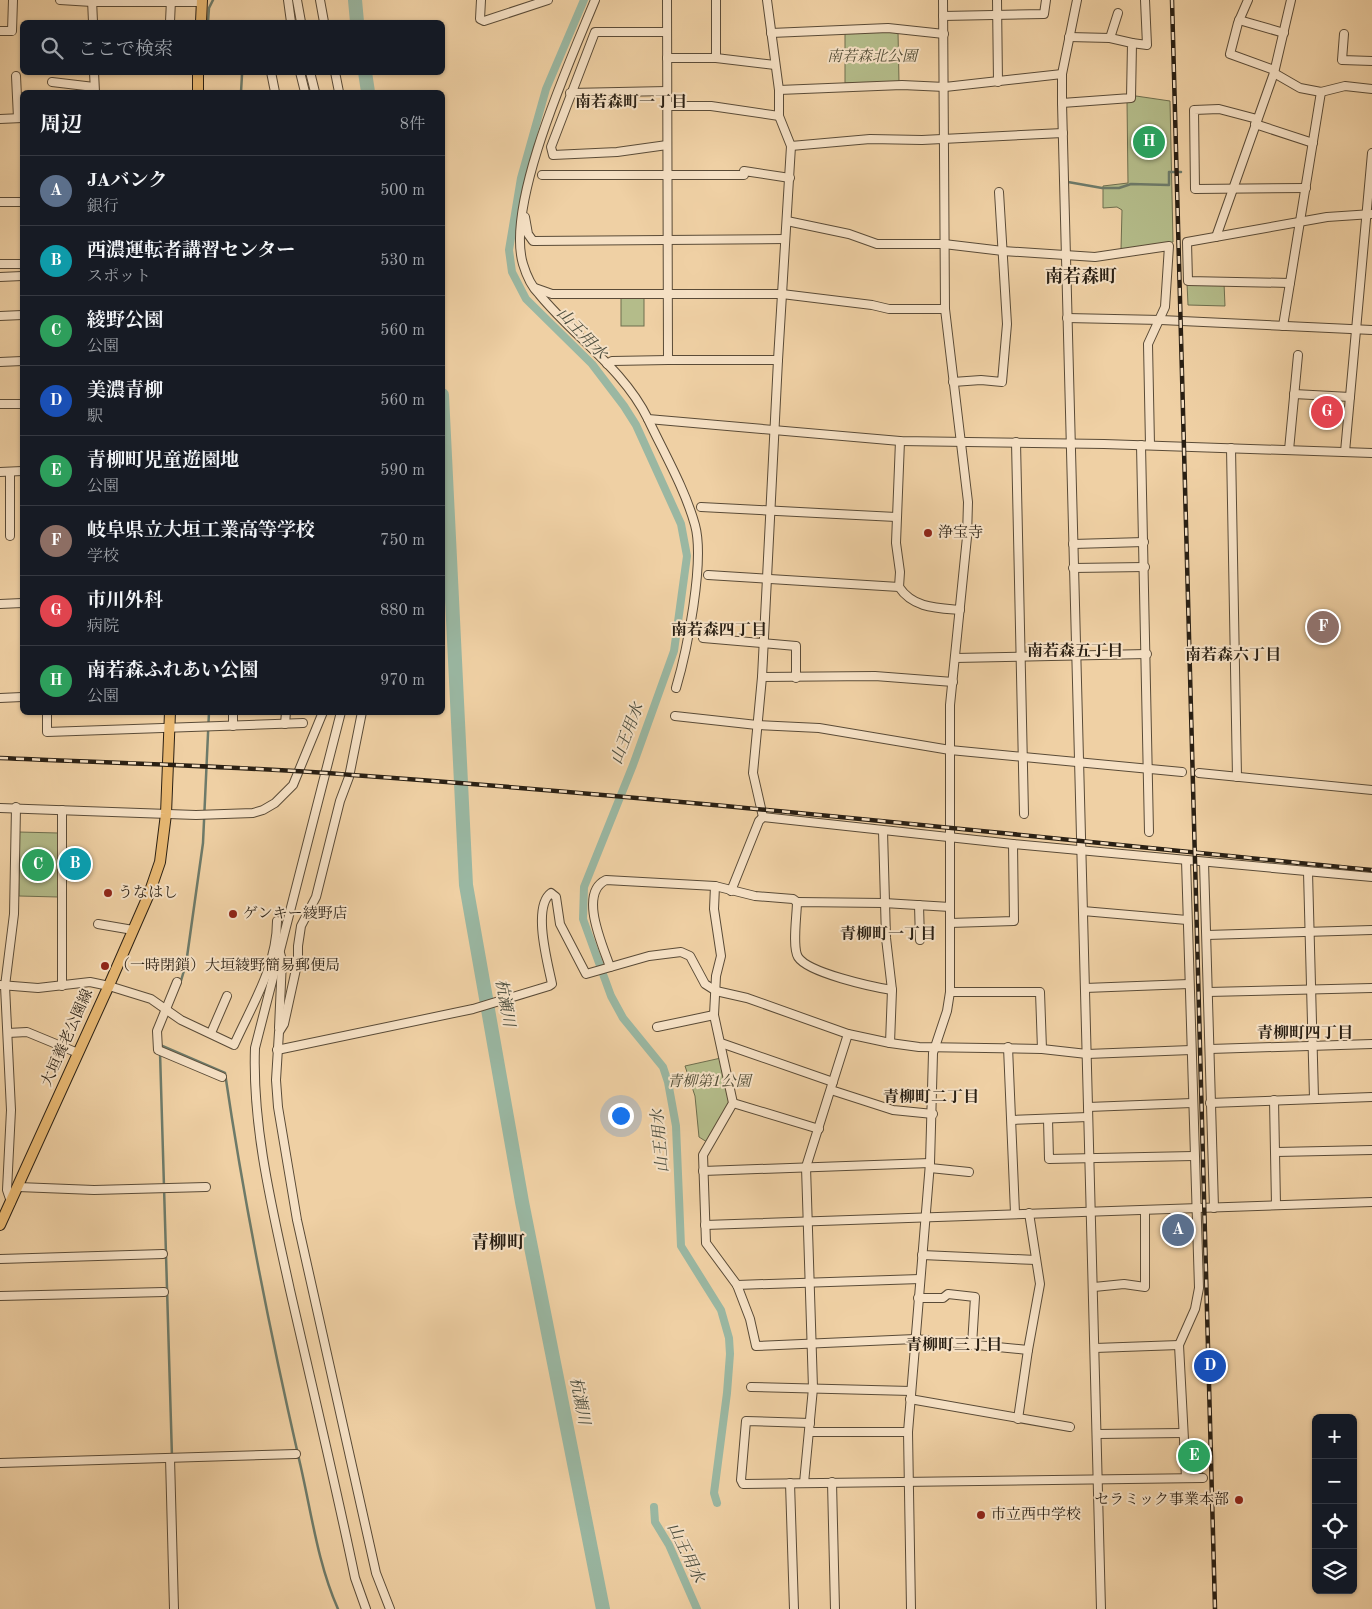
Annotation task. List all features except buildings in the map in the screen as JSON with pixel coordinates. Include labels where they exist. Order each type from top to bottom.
[{"type":"main road","points":[[201,20],[202,1]]},
{"type":"main road","points":[[198,75],[198,90]]},
{"type":"main road","name":"大垣養老公園線","points":[[0,1225],[109,986],[160,862],[166,814],[170,715]]},
{"type":"street","points":[[0,31],[12,31],[13,0]]},
{"type":"street","points":[[60,0],[202,1]]},
{"type":"street","points":[[288,0],[291,20]]},
{"type":"street","points":[[297,0],[301,20]]},
{"type":"street","points":[[320,0],[324,20]]},
{"type":"street","points":[[481,0],[479,13],[480,19],[484,21],[548,0]]},
{"type":"street","points":[[596,0],[549,114],[524,207],[521,228],[523,264],[534,287],[607,364],[641,405],[686,501],[695,525],[698,545],[697,570],[684,655],[676,688]]},
{"type":"street","points":[[667,0],[668,360]]},
{"type":"street","points":[[716,0],[716,58]]},
{"type":"street","points":[[763,818],[753,773],[762,677],[769,510],[791,146],[779,116],[779,90],[767,0]]},
{"type":"street","points":[[911,1609],[908,1432],[934,1114],[935,1047],[947,1011],[950,992],[950,750],[953,682],[968,502],[945,309],[943,0]]},
{"type":"street","points":[[997,0],[998,82]]},
{"type":"street","points":[[943,16],[1044,14],[1046,0]]},
{"type":"street","points":[[1077,0],[1062,74],[1062,103],[1101,1609]]},
{"type":"street","points":[[1069,37],[1110,38],[1147,45],[1146,0]]},
{"type":"street","points":[[1248,0],[1239,20],[1230,54],[1274,72],[1300,88],[1321,92],[1345,86],[1372,88]]},
{"type":"street","points":[[1216,237],[1274,72],[1291,0]]},
{"type":"street","points":[[92,1],[93,20]]},
{"type":"street","points":[[170,20],[171,1]]},
{"type":"street","points":[[1110,38],[1118,13]]},
{"type":"street","points":[[1239,20],[1284,33]]},
{"type":"street","points":[[771,33],[888,28],[944,34]]},
{"type":"street","points":[[667,32],[595,32],[570,93],[551,147],[553,155],[617,152],[667,145]]},
{"type":"street","points":[[1344,34],[1342,60],[1372,61]]},
{"type":"street","points":[[1062,103],[1131,98],[1132,43]]},
{"type":"street","points":[[667,58],[716,58],[775,65]]},
{"type":"street","points":[[779,90],[902,85],[945,88],[1062,74]]},
{"type":"street","points":[[52,82],[95,90],[94,75]]},
{"type":"street","points":[[271,75],[274,90]]},
{"type":"street","points":[[301,75],[304,90]]},
{"type":"street","points":[[311,75],[314,90]]},
{"type":"street","points":[[336,75],[339,90]]},
{"type":"street","points":[[0,119],[20,118],[16,76]]},
{"type":"street","points":[[570,93],[667,91]]},
{"type":"street","points":[[1283,326],[1321,92]]},
{"type":"street","points":[[668,106],[711,106],[779,116]]},
{"type":"street","points":[[1306,188],[1195,189],[1194,110],[1219,109],[1313,143]]},
{"type":"street","points":[[791,146],[870,139],[1063,133]]},
{"type":"street","points":[[1345,452],[1369,214],[1372,153]]},
{"type":"street","points":[[542,175],[744,175],[744,171],[790,178]]},
{"type":"street","points":[[953,382],[981,380],[1002,382],[1007,324],[999,192]]},
{"type":"street","points":[[0,202],[20,202]]},
{"type":"street","points":[[524,207],[526,209],[525,222],[528,234],[533,241],[785,239]]},
{"type":"street","points":[[1290,283],[1188,281],[1187,242],[1327,217],[1369,214]]},
{"type":"street","points":[[787,221],[849,234],[877,244],[944,244],[1003,251],[1095,257],[1169,246],[1167,293],[1161,320],[1148,344],[1150,445]]},
{"type":"street","points":[[0,264],[20,264]]},
{"type":"street","points":[[0,277],[20,276]]},
{"type":"street","points":[[534,287],[552,294],[782,294],[872,305],[888,309],[945,309]]},
{"type":"street","points":[[0,316],[20,315]]},
{"type":"street","points":[[1067,318],[1161,320],[1372,330]]},
{"type":"street","points":[[1289,450],[1298,355]]},
{"type":"street","points":[[607,364],[612,361],[778,360]]},
{"type":"street","points":[[0,362],[20,361]]},
{"type":"street","points":[[1294,394],[1350,397]]},
{"type":"street","points":[[0,404],[20,404]]},
{"type":"street","points":[[648,419],[900,441],[1150,445],[1372,453]]},
{"type":"street","points":[[900,441],[900,475],[896,517],[896,543],[900,572],[899,587],[905,597],[928,608],[960,610]]},
{"type":"street","points":[[1016,442],[1024,814]]},
{"type":"street","points":[[1141,445],[1147,654],[1149,832]]},
{"type":"street","points":[[1231,448],[1237,777]]},
{"type":"street","points":[[0,472],[20,471]]},
{"type":"street","points":[[10,472],[10,536]]},
{"type":"street","points":[[701,507],[896,517]]},
{"type":"street","points":[[1073,544],[1144,542]]},
{"type":"street","points":[[1073,568],[1145,567]]},
{"type":"street","points":[[708,575],[766,577],[899,587]]},
{"type":"street","points":[[0,604],[20,603]]},
{"type":"street","points":[[703,638],[796,646],[796,678]]},
{"type":"street","points":[[955,658],[1147,654]]},
{"type":"street","points":[[762,677],[875,676],[953,682]]},
{"type":"street","points":[[0,698],[20,697]]},
{"type":"street","points":[[47,715],[47,732],[303,723]]},
{"type":"street","points":[[233,726],[234,715]]},
{"type":"street","points":[[285,724],[286,715]]},
{"type":"street","points":[[0,808],[16,807],[196,815],[253,813],[276,803],[286,794],[298,776],[322,715]]},
{"type":"street","points":[[340,715],[278,949],[255,1048],[256,1105],[280,1245],[355,1578],[366,1609]]},
{"type":"street","points":[[279,1032],[284,1024],[298,960],[298,946],[302,926],[316,897],[340,800],[349,777],[361,715]]},
{"type":"street","points":[[675,716],[757,725],[835,730],[950,750],[1182,772]]},
{"type":"street","points":[[1199,773],[1372,790]]},
{"type":"street","points":[[10,1202],[7,1190],[11,1110],[9,1043],[3,986],[14,914],[16,807]]},
{"type":"street","points":[[62,810],[62,986]]},
{"type":"street","points":[[731,891],[759,821],[763,818],[949,838],[1372,878]]},
{"type":"street","points":[[883,831],[884,903],[892,990],[890,1043]]},
{"type":"street","points":[[950,923],[1014,921],[1013,844]]},
{"type":"street","points":[[1186,860],[1193,1156],[1199,1288],[1195,1309],[1179,1345],[1182,1432],[1185,1449],[1186,1478]]},
{"type":"street","points":[[1204,862],[1214,1208]]},
{"type":"street","points":[[1308,872],[1314,1098]]},
{"type":"street","points":[[608,967],[593,911],[594,894],[600,883],[606,880],[715,886],[731,891],[793,899],[797,902],[884,903],[950,907]]},
{"type":"street","points":[[715,886],[714,909],[722,956],[716,976],[714,1016],[733,1103],[703,1155],[706,1243],[738,1285],[750,1319],[756,1346],[916,1339],[1028,1350]]},
{"type":"street","points":[[277,1050],[473,1009],[498,1003],[552,984],[543,940],[542,920],[545,900],[551,893],[556,897],[560,924],[586,974],[649,956],[681,952],[690,956],[706,984],[716,991],[747,998],[848,1034],[890,1043],[935,1047],[1008,1047],[1087,1054],[1191,1050]]},
{"type":"street","points":[[797,902],[796,951],[802,961],[832,975],[892,990]]},
{"type":"street","points":[[919,905],[920,940]]},
{"type":"street","points":[[1082,911],[1187,920]]},
{"type":"street","points":[[277,921],[278,949],[282,960],[277,1050],[278,1107],[305,1260],[332,1372],[376,1573],[390,1609]]},
{"type":"street","points":[[98,924],[133,930]]},
{"type":"street","points":[[1207,935],[1372,930]]},
{"type":"street","points":[[3,986],[38,988],[90,982],[109,986],[151,999],[166,1010],[234,1045],[278,949]]},
{"type":"street","points":[[177,982],[157,1032],[158,1050],[222,1077]]},
{"type":"street","points":[[1085,988],[1189,984]]},
{"type":"street","points":[[1208,992],[1372,988]]},
{"type":"street","points":[[950,992],[1040,992],[1042,1049]]},
{"type":"street","points":[[211,1033],[227,996]]},
{"type":"street","points":[[657,1027],[714,1016]]},
{"type":"street","points":[[8,1033],[27,1032],[78,1053]]},
{"type":"street","points":[[804,1483],[813,1388],[806,1167],[848,1034]]},
{"type":"street","points":[[0,1043],[9,1043]]},
{"type":"street","points":[[721,1044],[893,1110],[934,1114]]},
{"type":"street","points":[[1210,1049],[1372,1044]]},
{"type":"street","points":[[1008,1047],[1015,1213]]},
{"type":"street","points":[[1210,1103],[1372,1097]]},
{"type":"street","points":[[1274,1100],[1276,1205]]},
{"type":"street","points":[[733,1103],[818,1129]]},
{"type":"street","points":[[1088,1107],[1192,1103]]},
{"type":"street","points":[[1012,1120],[1088,1117]]},
{"type":"street","points":[[1048,1119],[1049,1159],[1193,1156]]},
{"type":"street","points":[[1276,1152],[1372,1150]]},
{"type":"street","points":[[703,1171],[930,1165],[970,1172]]},
{"type":"street","points":[[18,1187],[94,1190],[206,1187]]},
{"type":"street","points":[[705,1225],[1372,1202]]},
{"type":"street","points":[[1094,1288],[1124,1284],[1145,1287],[1144,1210]]},
{"type":"street","points":[[1018,1419],[1040,1284],[1029,1213]]},
{"type":"street","points":[[0,1259],[163,1254]]},
{"type":"street","points":[[922,1255],[1036,1260]]},
{"type":"street","points":[[738,1285],[920,1279]]},
{"type":"street","points":[[0,1296],[164,1292]]},
{"type":"street","points":[[918,1298],[943,1298],[948,1294],[975,1297],[972,1345]]},
{"type":"street","points":[[1095,1348],[1179,1345]]},
{"type":"street","points":[[751,1386],[911,1395],[1018,1419],[1070,1427]]},
{"type":"street","points":[[908,1432],[810,1427],[746,1420],[742,1484],[1203,1478]]},
{"type":"street","points":[[1097,1434],[1182,1432]]},
{"type":"street","points":[[0,1464],[296,1454]]},
{"type":"street","points":[[170,1458],[174,1609]]},
{"type":"street","points":[[832,1482],[835,1609]]},
{"type":"street","points":[[790,1483],[794,1609]]},
{"type":"green space","name":"南若森北公園","points":[[898,32],[899,82],[845,83],[845,33]]},
{"type":"green space","points":[[1136,96],[1170,101],[1173,242],[1121,250],[1122,210],[1117,207],[1103,208],[1103,186],[1128,183],[1127,101],[1133,101]]},
{"type":"green space","points":[[1187,283],[1224,283],[1225,306],[1188,305]]},
{"type":"green space","points":[[621,297],[644,297],[644,326],[621,326]]},
{"type":"green space","points":[[19,832],[58,833],[58,897],[19,896]]},
{"type":"green space","name":"青柳第1公園","points":[[721,1058],[731,1103],[707,1142],[699,1137],[695,1096],[685,1066]]},
{"type":"green space","points":[[1198,1439],[1203,1474],[1188,1473],[1188,1440]]},
{"type":"waterway","points":[[208,20],[209,8],[213,0]]},
{"type":"waterway","name":"杭瀬川","points":[[355,0],[357,20]]},
{"type":"waterway","name":"山王用水","points":[[584,0],[546,89],[521,178],[509,250],[512,272],[526,299],[592,364],[636,425],[681,524],[687,556],[674,651],[633,765],[584,887],[583,919],[611,996],[623,1018],[663,1067],[668,1082],[676,1126],[681,1246],[721,1310],[729,1338],[730,1354],[727,1393],[714,1493],[717,1503]]},
{"type":"waterway","points":[[241,90],[242,75]]},
{"type":"waterway","name":"杭瀬川","points":[[365,75],[368,90]]},
{"type":"waterway","points":[[1068,182],[1102,188],[1119,188],[1131,184],[1169,185],[1169,172],[1181,172]]},
{"type":"waterway","name":"杭瀬川","points":[[445,456],[466,885],[522,1202],[603,1609]]},
{"type":"waterway","points":[[180,984],[186,964],[203,843],[209,715]]},
{"type":"waterway","points":[[160,1045],[225,1073],[249,1218],[278,1363],[320,1554],[338,1609]]},
{"type":"waterway","points":[[160,1052],[172,1457]]},
{"type":"waterway","name":"山王用水","points":[[654,1507],[655,1522],[669,1545],[697,1609]]},
{"type":"railway","points":[[1172,0],[1215,1609]]},
{"type":"railway","points":[[0,758],[264,769],[607,795],[1372,870]]},
{"type":"place","name":"南若森ふれあい公園","points":[[1149,142]]},
{"type":"place","name":"市川外科","points":[[1327,412]]},
{"type":"place","name":"浄宝寺","points":[[928,533]]},
{"type":"place","name":"岐阜県立大垣工業高等学校","points":[[1323,627]]},
{"type":"place","name":"西濃運転者講習センター","points":[[75,864]]},
{"type":"place","name":"綾野公園","points":[[38,865]]},
{"type":"place","name":"うなはし","points":[[108,893]]},
{"type":"place","name":"ゲンキー綾野店","points":[[233,914]]},
{"type":"place","name":"（一時閉鎖）大垣綾野簡易郵便局","points":[[105,966]]},
{"type":"place","name":"JAバンク","points":[[1178,1230]]},
{"type":"place","name":"美濃青柳","points":[[1210,1366]]},
{"type":"place","name":"青柳町児童遊園地","points":[[1194,1456]]},
{"type":"place","name":"セラミック事業本部","points":[[1239,1500]]},
{"type":"place","name":"市立西中学校","points":[[981,1515]]},
{"type":"district","name":"南若森町一丁目","points":[[631,103]]},
{"type":"district","name":"南若森町","points":[[1081,277]]},
{"type":"district","name":"南若森四丁目","points":[[719,631]]},
{"type":"district","name":"南若森五丁目","points":[[1075,652]]},
{"type":"district","name":"南若森六丁目","points":[[1233,656]]},
{"type":"district","name":"青柳町一丁目","points":[[888,935]]},
{"type":"district","name":"青柳町四丁目","points":[[1305,1034]]},
{"type":"district","name":"青柳町二丁目","points":[[931,1098]]},
{"type":"district","name":"青柳町","points":[[498,1243]]},
{"type":"district","name":"青柳町三丁目","points":[[954,1346]]}]
